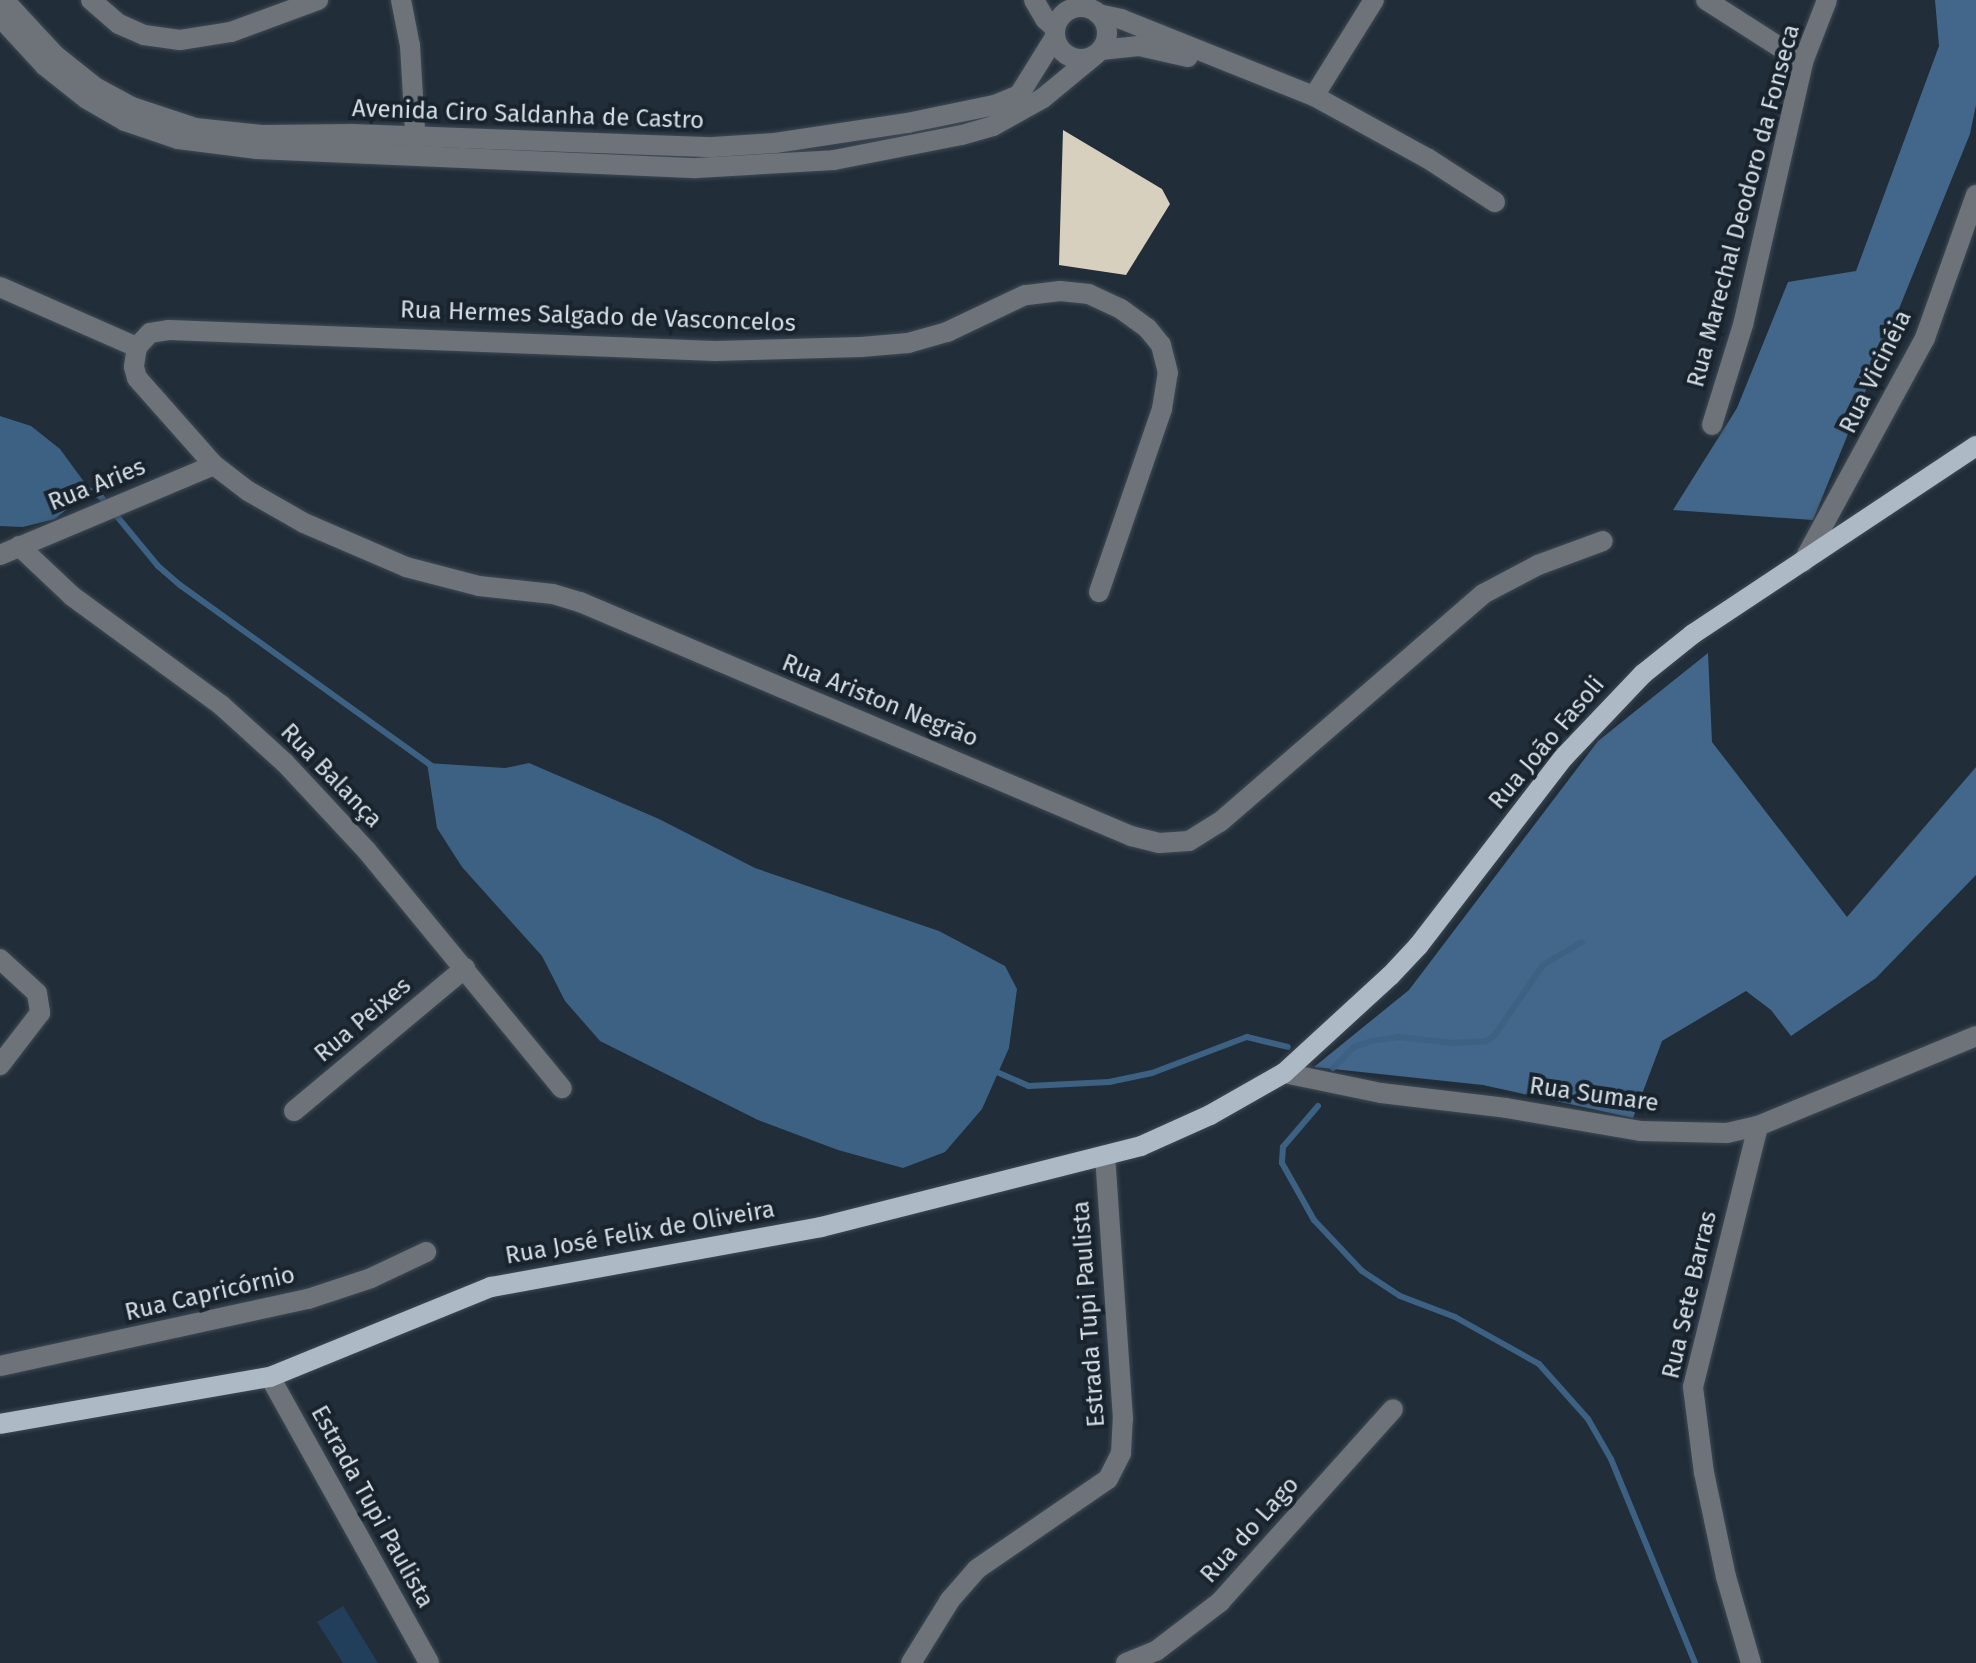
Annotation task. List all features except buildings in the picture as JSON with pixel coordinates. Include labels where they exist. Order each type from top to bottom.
[{"type":"main road","name":"Rua João Fasoli","points":[[1284,1073],[1366,999],[1419,945],[1564,757],[1601,714],[1643,674],[1693,634],[1976,446]]},
{"type":"main road","name":"Rua José Felix de Oliveira","points":[[0,1424],[270,1377],[491,1287],[821,1227],[1105,1156],[1141,1146],[1210,1115],[1284,1073]]},
{"type":"street","name":"Avenida Ciro Saldanha de Castro","points":[[4,0],[55,55],[95,87],[195,128],[736,168],[834,160],[993,126],[1026,108],[1098,53]]},
{"type":"street","points":[[91,0],[119,24],[132,30],[144,35],[180,40],[231,32],[318,0]]},
{"type":"street","points":[[401,0],[410,46],[416,145]]},
{"type":"street","points":[[1034,0],[1069,57],[1139,46],[1223,63]]},
{"type":"street","points":[[1314,96],[1374,0]]},
{"type":"street","points":[[1706,0],[1803,62]]},
{"type":"street","name":"Rua Marechal Deodoro da Fonseca","points":[[1712,425],[1743,325],[1803,62],[1827,0]]},
{"type":"street","points":[[1055,33],[1068,11],[1087,7],[1121,19],[1223,63],[1314,96],[1391,137],[1495,202]]},
{"type":"street","points":[[1087,7],[1107,31],[1098,53]]},
{"type":"street","name":"Avenida Ciro Saldanha de Castro","points":[[0,17],[45,66],[87,99],[125,121],[165,135],[257,149],[416,145],[713,147],[775,143],[907,123],[995,105],[1019,95],[1055,33]]},
{"type":"street","points":[[907,123],[913,145]]},
{"type":"street","name":"Rua Vicinéia","points":[[1803,562],[1925,338],[1976,195]]},
{"type":"street","points":[[0,287],[137,347]]},
{"type":"street","name":"Rua Hermes Salgado de Vasconcelos","points":[[137,347],[150,333],[169,330],[715,351],[861,347],[908,343],[947,332],[1025,295],[1060,291],[1089,294],[1121,309],[1147,328],[1161,345],[1168,373],[1162,409],[1099,592]]},
{"type":"street","name":"Rua Ariston Negrão","points":[[137,347],[134,367],[137,378],[214,465],[248,491],[304,523],[406,567],[479,586],[553,594],[580,602],[1131,836],[1159,843],[1189,841],[1220,822],[1483,594],[1538,565],[1603,541]]},
{"type":"street","name":"Rua Aries","points":[[9,550],[214,465]]},
{"type":"street","name":"Rua Balança","points":[[9,550],[221,705],[285,763],[367,851],[562,1088]]},
{"type":"street","points":[[0,959],[37,993],[40,1013],[0,1065]]},
{"type":"street","name":"Rua Peixes","points":[[294,1111],[465,968]]},
{"type":"street","name":"Rua Sumare","points":[[1284,1073],[1381,1093],[1506,1108],[1640,1131],[1727,1133],[1758,1126],[1976,1036]]},
{"type":"street","name":"Rua Sete Barras","points":[[1751,1663],[1726,1577],[1704,1473],[1693,1387],[1758,1126]]},
{"type":"street","name":"Estrada Tupi Paulista","points":[[911,1663],[950,1600],[977,1569],[1108,1479],[1121,1453],[1122,1404],[1105,1156]]},
{"type":"street","name":"Rua Capricórnio","points":[[0,1366],[308,1299],[371,1278],[426,1252]]},
{"type":"street","name":"Estrada Tupi Paulista","points":[[270,1377],[429,1663]]},
{"type":"street","name":"Rua do Lago","points":[[1126,1663],[1156,1651],[1220,1602],[1393,1409]]},
{"type":"shaded area","points":[[1935,0],[1976,0],[1976,105],[1970,134],[1813,520],[1673,510],[1737,408],[1788,282],[1856,271],[1939,46]]},
{"type":"shaded area","points":[[0,416],[31,426],[60,449],[90,490],[55,519],[23,527],[0,526]]},
{"type":"shaded area","points":[[1708,653],[1712,742],[1847,917],[1976,767],[1976,875],[1876,978],[1791,1036],[1771,1010],[1746,991],[1662,1041],[1633,1118],[1483,1085],[1314,1067],[1409,990],[1598,741]]},
{"type":"shaded area","points":[[427,763],[505,768],[529,763],[659,819],[755,868],[939,931],[1005,966],[1017,989],[1009,1048],[982,1109],[945,1152],[903,1168],[838,1150],[758,1120],[600,1041],[565,1001],[542,956],[462,867],[437,828]]},
{"type":"shaded area","points":[[343,1606],[378,1663],[343,1663],[317,1622]]},
{"type":"waterway","points":[[85,488],[101,497],[158,566],[180,585],[433,767]]},
{"type":"waterway","points":[[1333,1068],[1354,1047],[1371,1041],[1399,1037],[1453,1043],[1486,1041],[1494,1036],[1543,965],[1582,942]]},
{"type":"waterway","points":[[992,1070],[1029,1086],[1109,1082],[1152,1073],[1247,1037],[1288,1047]]},
{"type":"waterway","points":[[1318,1106],[1283,1147],[1282,1163],[1314,1220],[1362,1271],[1400,1296],[1455,1317],[1539,1364],[1588,1419],[1611,1459],[1695,1663]]}]
